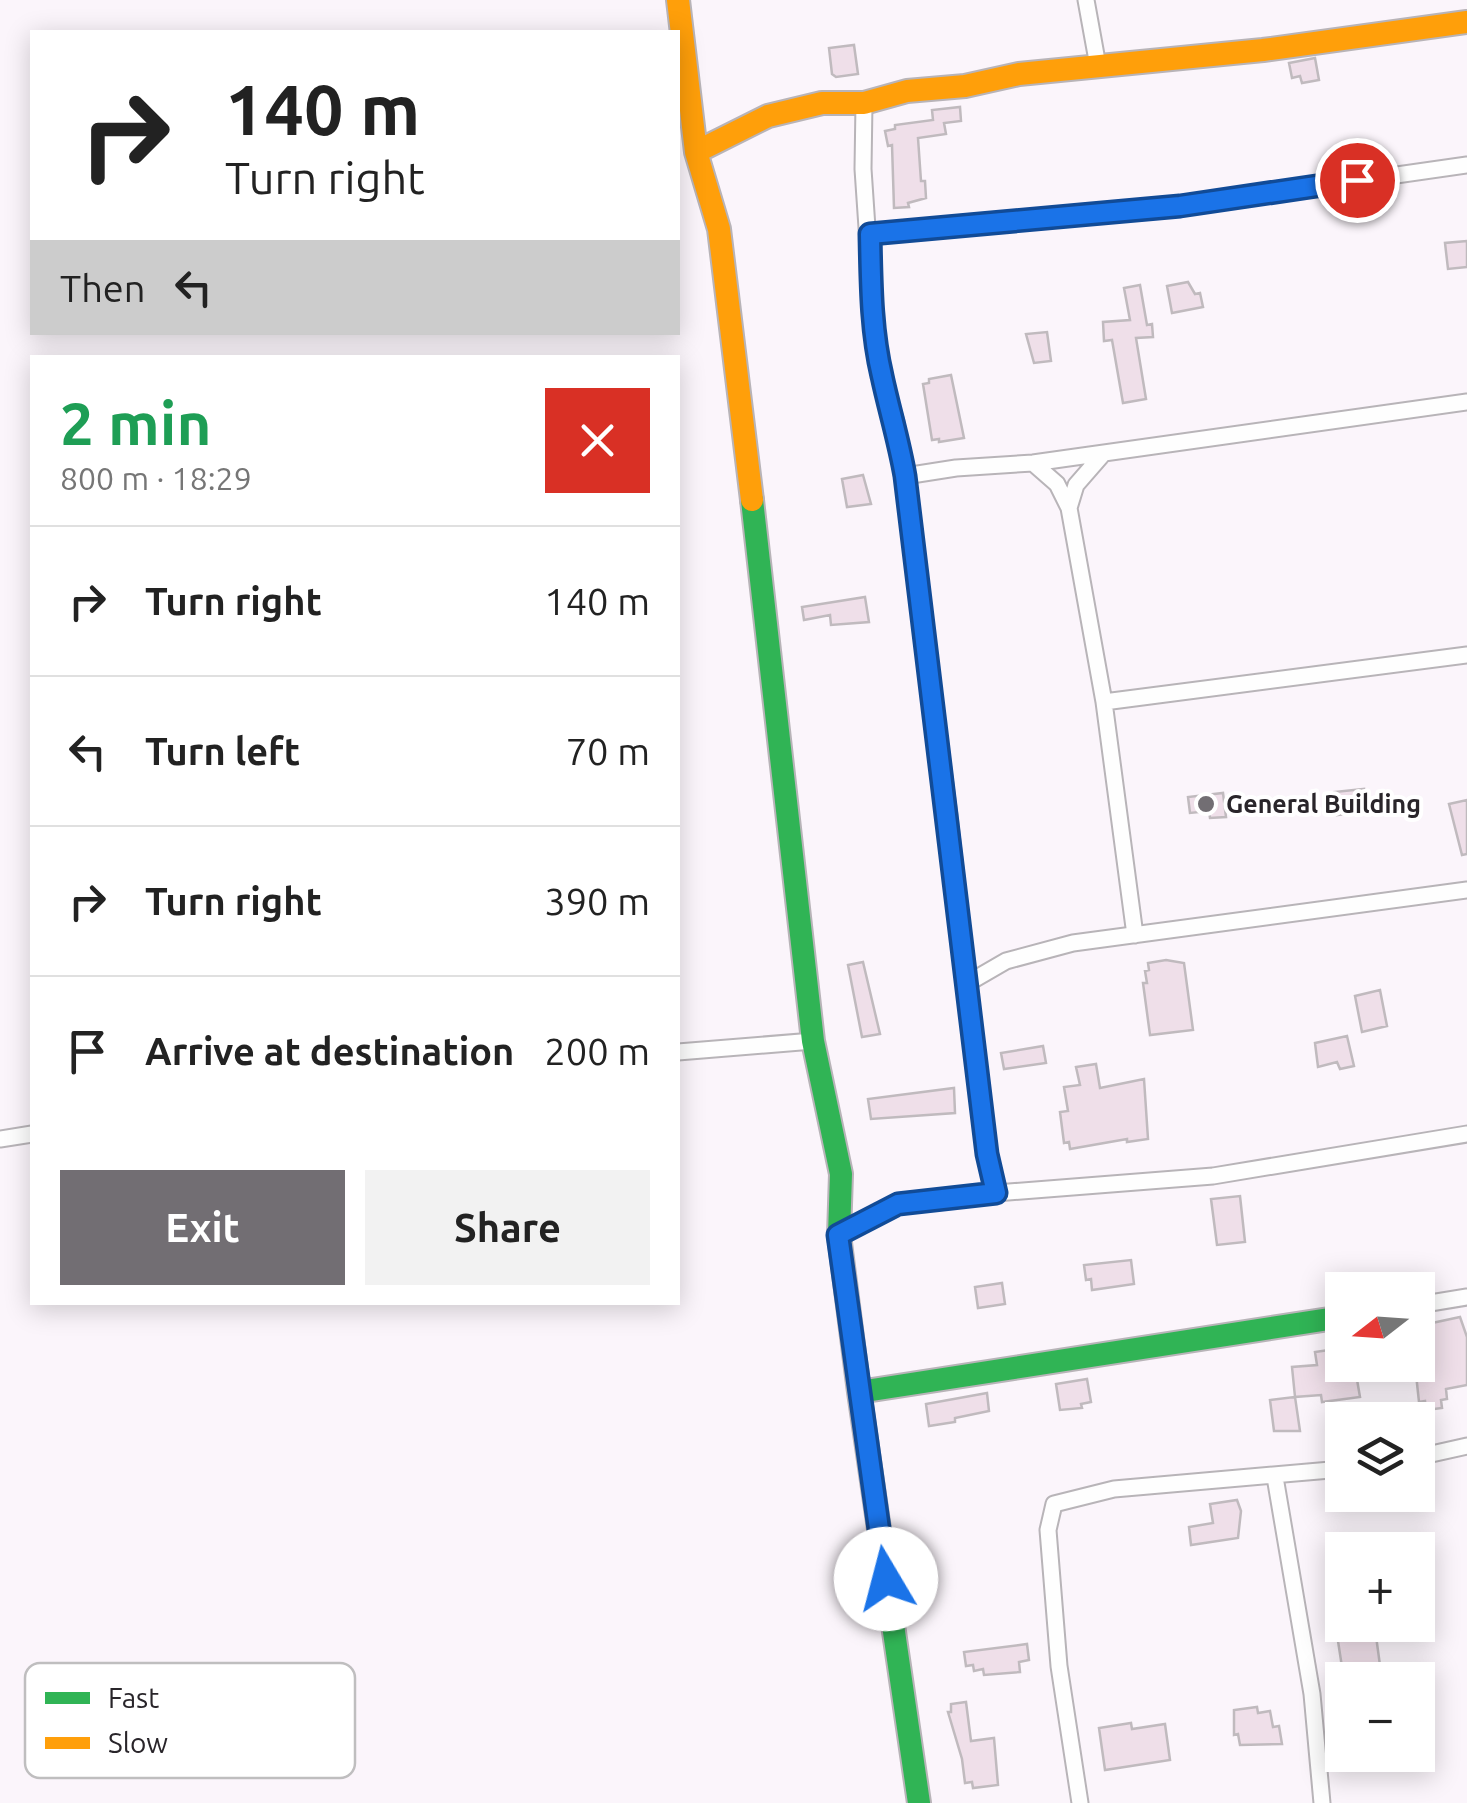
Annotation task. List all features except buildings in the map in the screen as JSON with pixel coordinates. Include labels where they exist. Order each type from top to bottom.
[{"type":"street","points":[[678,0],[696,152],[719,230],[783,756],[812,1040],[841,1174],[838,1235],[919,1803]]},
{"type":"street","points":[[1086,0],[1098,66]]},
{"type":"street","points":[[696,152],[768,116],[822,103],[864,103],[906,92],[965,86],[1019,74],[1263,50],[1467,22]]},
{"type":"street","points":[[864,103],[863,169],[872,301],[882,375],[896,422],[905,476],[987,1154],[996,1193]]},
{"type":"street","points":[[870,234],[1180,206],[1467,165]]},
{"type":"street","points":[[905,476],[1033,463],[1467,402]]},
{"type":"street","points":[[1069,508],[1076,484],[1104,453]]},
{"type":"street","points":[[1033,463],[1056,484],[1069,508],[1104,702],[1135,936]]},
{"type":"street","points":[[1104,702],[1467,655]]},
{"type":"street","points":[[968,983],[1006,961],[1073,942],[1467,890]]},
{"type":"street","points":[[680,1052],[812,1040]]},
{"type":"street","points":[[0,1139],[30,1134]]},
{"type":"street","points":[[838,1235],[898,1204],[1213,1176],[1467,1134]]},
{"type":"street","points":[[1435,1302],[1467,1297]]},
{"type":"street","points":[[859,1392],[1325,1320]]},
{"type":"street","points":[[1435,1453],[1467,1446]]},
{"type":"street","points":[[1080,1803],[1059,1666],[1048,1530],[1054,1504],[1114,1489],[1325,1471]]},
{"type":"street","points":[[1275,1477],[1310,1677],[1322,1803]]},
{"type":"traffic: fast","points":[[752,500],[813,1041],[841,1174],[839,1235],[859,1392]]},
{"type":"traffic: fast","points":[[919,1803],[859,1392],[1325,1320]]},
{"type":"traffic: slow","points":[[678,0],[696,152],[719,229],[752,500]]},
{"type":"traffic: slow","points":[[696,152],[768,116],[822,103],[864,103],[907,91],[965,86],[1019,74],[1263,50],[1467,22]]},
{"type":"place","name":"General Building","points":[[1206,804]]},
{"type":"route","points":[[886,1579],[838,1235],[898,1204],[996,1193],[987,1154],[905,476],[877,341],[870,234],[1130,212],[1357,180]]}]
